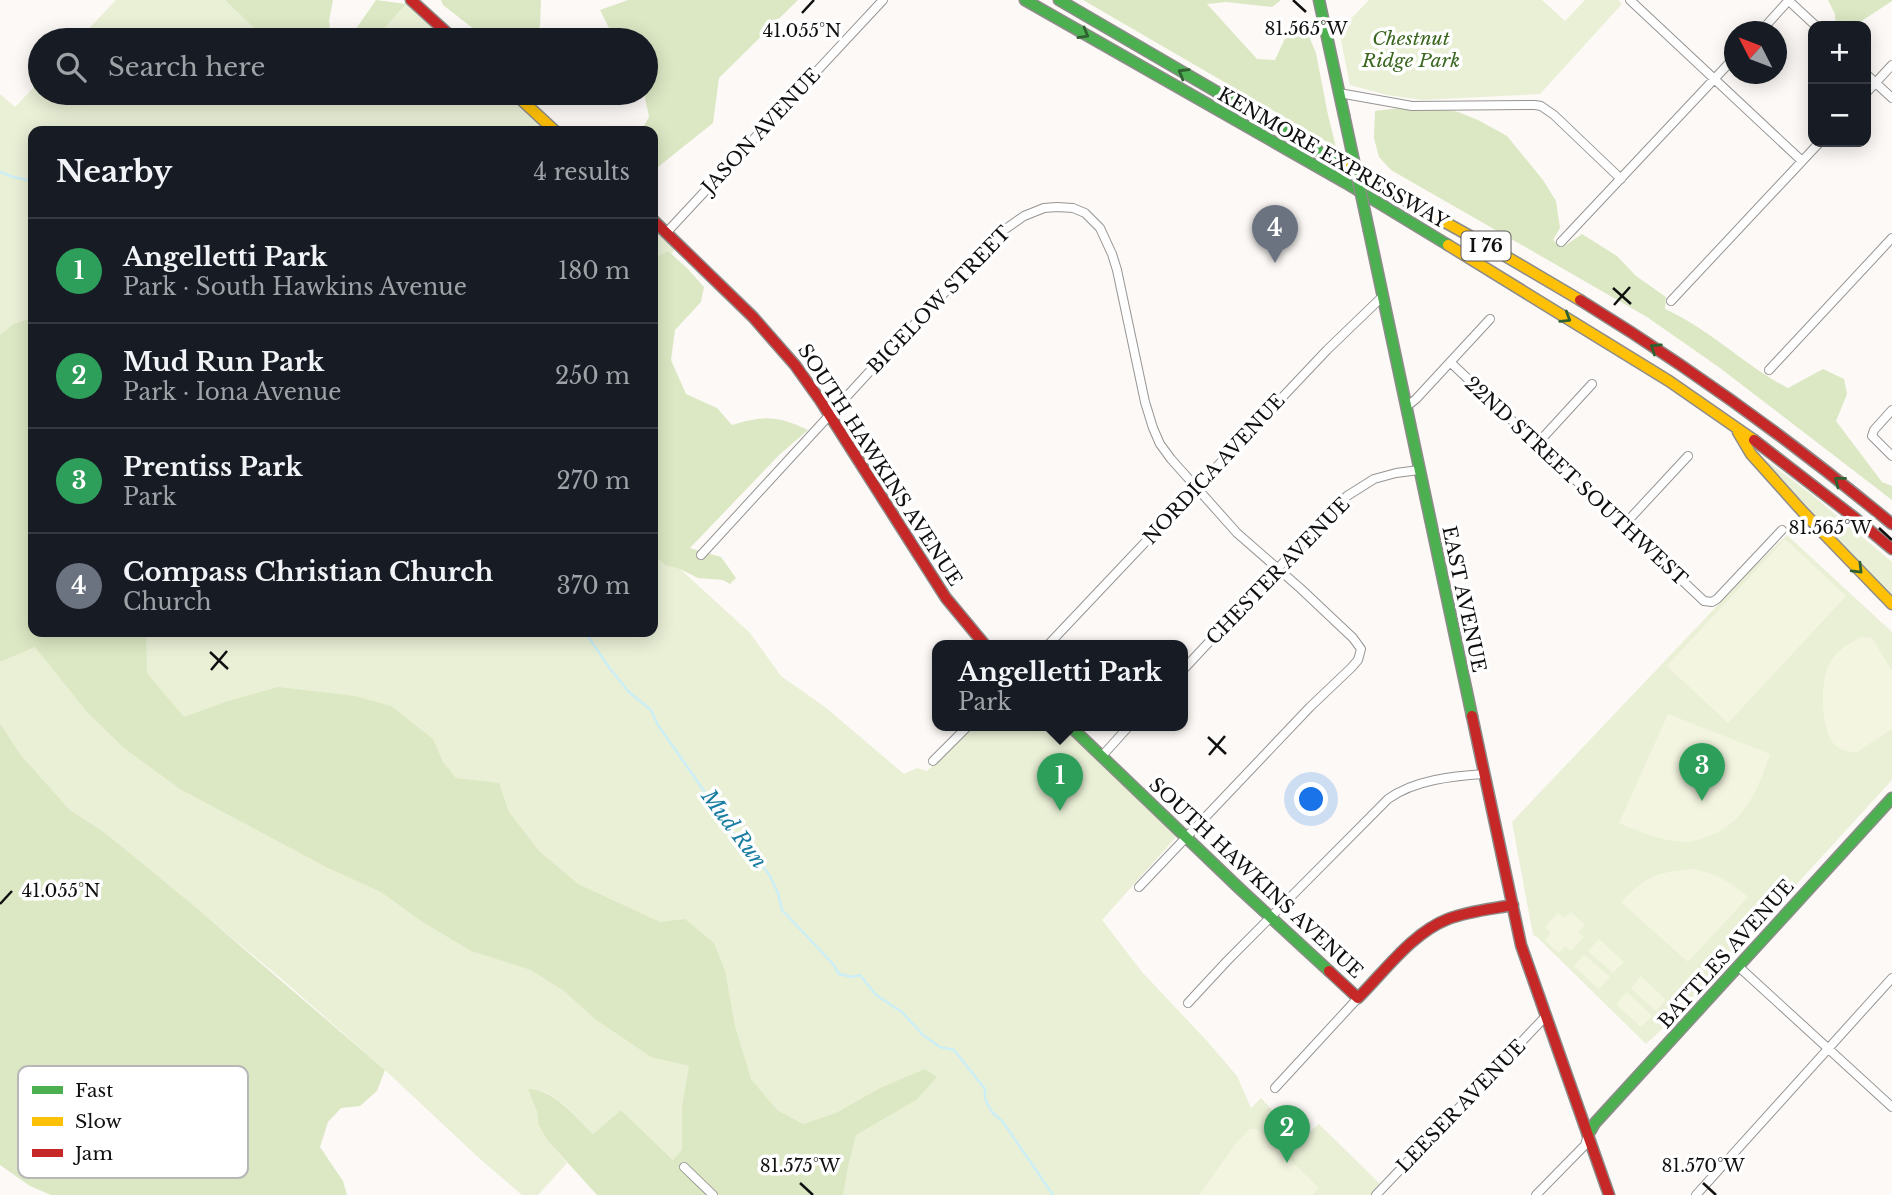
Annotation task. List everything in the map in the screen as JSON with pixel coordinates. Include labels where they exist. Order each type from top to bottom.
[{"type":"main road","points":[[411,0],[442,28]]},
{"type":"main road","name":"KENMORE EXPRESSWAY","points":[[1025,0],[1346,183],[1669,381],[1734,425],[1855,517],[1892,549]]},
{"type":"main road","name":"KENMORE EXPRESSWAY","points":[[1059,0],[1610,318],[1757,418],[1892,524]]},
{"type":"main road","name":"EAST AVENUE","points":[[1319,0],[1521,945],[1609,1195]]},
{"type":"main road","points":[[527,105],[550,126]]},
{"type":"main road","name":"SOUTH HAWKINS AVENUE","points":[[658,224],[724,286],[782,348],[830,416],[946,598],[981,640]]},
{"type":"main road","points":[[1734,425],[1751,454],[1892,604]]},
{"type":"main road","name":"SOUTH HAWKINS AVENUE","points":[[1076,731],[1358,998]]},
{"type":"main road","name":"BATTLES AVENUE","points":[[1588,1135],[1595,1123],[1892,798]]},
{"type":"main road","points":[[1358,998],[1418,938],[1432,928],[1453,918],[1513,905]]},
{"type":"street","name":"JASON AVENUE","points":[[667,232],[883,0]]},
{"type":"street","points":[[1630,0],[1802,161]]},
{"type":"street","points":[[1769,21],[1788,0],[1810,21]]},
{"type":"street","points":[[1871,87],[1892,65]]},
{"type":"street","points":[[1561,242],[1724,68]]},
{"type":"street","points":[[1871,79],[1892,98]]},
{"type":"street","points":[[1339,93],[1412,106],[1541,106],[1554,115],[1621,179]]},
{"type":"street","points":[[1671,300],[1815,147]]},
{"type":"street","name":"BIGELOW STREET","points":[[701,555],[1004,230],[1038,210],[1073,208],[1085,213],[1107,240],[1117,270],[1145,402],[1156,437],[1171,459],[1237,533],[1338,624],[1361,649],[1358,660],[1139,887]]},
{"type":"street","points":[[1769,370],[1892,238]]},
{"type":"street","name":"NORDICA AVENUE","points":[[1053,640],[1327,350],[1383,296]]},
{"type":"street","points":[[1406,407],[1490,319]]},
{"type":"street","name":"22ND STREET SOUTHWEST","points":[[1450,362],[1701,599],[1707,602],[1717,599],[1782,530]]},
{"type":"street","points":[[1537,444],[1592,384]]},
{"type":"street","points":[[1892,410],[1872,436],[1892,456]]},
{"type":"street","points":[[1623,526],[1688,456]]},
{"type":"street","name":"CHESTER AVENUE","points":[[1188,665],[1329,514],[1360,487],[1374,479],[1419,470]]},
{"type":"street","points":[[933,761],[963,731]]},
{"type":"street","points":[[1102,755],[1124,731]]},
{"type":"street","points":[[1188,1003],[1354,832],[1395,794],[1416,785],[1462,775],[1484,774]]},
{"type":"street","points":[[1739,967],[1892,1107]]},
{"type":"street","points":[[1696,1195],[1892,978]]},
{"type":"street","points":[[1275,1088],[1358,998]]},
{"type":"street","name":"LEESER AVENUE","points":[[1376,1195],[1545,1017]]},
{"type":"street","points":[[1536,1195],[1584,1145],[1588,1135]]},
{"type":"street","points":[[684,1167],[713,1195]]},
{"type":"green space","points":[[116,0],[225,0],[254,28],[89,28]]},
{"type":"green space","points":[[225,0],[333,0],[330,28],[254,28]]},
{"type":"green space","points":[[376,0],[406,4],[385,28],[356,28]]},
{"type":"green space","points":[[441,0],[541,0],[540,26],[473,28],[443,5]]},
{"type":"green space","points":[[628,0],[798,0],[719,78],[713,123],[658,167],[658,126],[644,126],[649,117],[646,105],[658,105],[658,28],[609,28],[600,10]]},
{"type":"green space","points":[[1083,0],[1281,0],[1272,7],[1226,2],[1207,4],[1257,59],[1275,60],[1288,32],[1304,24],[1316,53],[1336,147]]},
{"type":"green space","name":"Chestnut Ridge Park","points":[[1369,0],[1542,0],[1565,21],[1585,0],[1618,0],[1622,4],[1540,94],[1422,100],[1387,95],[1350,85],[1339,31]]},
{"type":"green space","points":[[1828,0],[1892,0],[1862,21],[1836,21]]},
{"type":"green space","points":[[406,4],[433,28],[385,28]]},
{"type":"green space","points":[[28,93],[28,105],[517,105],[540,126],[28,126],[28,329],[0,358],[0,94],[15,107]]},
{"type":"green space","points":[[1425,105],[1458,112],[1507,136],[1543,180],[1556,201],[1560,228],[1553,240],[1563,247],[1582,234],[1617,256],[1636,276],[1666,297],[1665,309],[1697,327],[1788,388],[1823,369],[1844,379],[1847,394],[1836,421],[1882,482],[1892,486],[1892,500],[1720,368],[1647,317],[1391,170],[1379,157],[1374,138],[1375,111]]},
{"type":"green space","points":[[658,234],[675,249],[658,271]]},
{"type":"green space","points":[[668,251],[704,287],[701,302],[675,330],[671,360],[686,394],[717,408],[732,425],[762,418],[788,422],[808,430],[779,455],[690,548],[721,557],[736,578],[730,584],[723,580],[698,578],[665,565],[658,559],[658,256]]},
{"type":"green space","points":[[28,319],[28,637],[146,637],[147,673],[184,717],[278,687],[355,696],[391,706],[433,739],[443,762],[456,778],[499,783],[509,812],[539,851],[578,884],[660,922],[685,919],[714,943],[725,971],[735,1026],[751,1079],[777,1110],[803,1124],[836,1113],[880,1088],[925,1069],[937,1077],[916,1100],[856,1135],[843,1195],[597,1195],[547,1140],[538,1124],[537,1112],[528,1089],[538,1090],[556,1099],[593,1134],[621,1110],[673,1160],[682,1150],[682,1107],[689,1066],[651,1057],[595,1019],[564,991],[531,970],[471,951],[421,921],[381,892],[328,868],[180,789],[124,748],[87,712],[35,647],[0,662],[0,335],[12,325]]},
{"type":"green space","points":[[1763,458],[1811,494],[1892,562],[1892,596],[1864,570]]},
{"type":"green space","points":[[1787,535],[1892,632],[1892,780],[1674,1018],[1646,1044],[1533,935],[1512,822]]},
{"type":"green space","points":[[1785,539],[1846,596],[1728,723],[1667,666]]},
{"type":"green space","points":[[658,549],[750,633],[781,676],[825,707],[904,774],[917,768],[927,771],[968,731],[1067,731],[1177,836],[1102,920],[1142,972],[1237,1076],[1251,1108],[1261,1098],[1300,1140],[1319,1124],[1381,1185],[1371,1195],[730,1195],[683,1151],[673,1160],[621,1110],[593,1134],[556,1098],[538,1090],[529,1090],[537,1112],[538,1124],[547,1140],[567,1163],[538,1195],[522,1195],[284,981],[104,832],[70,810],[20,754],[0,723],[0,662],[66,637],[658,637]]},
{"type":"green space","points":[[1862,637],[1872,638],[1892,671],[1892,729],[1857,752],[1852,752],[1838,748],[1827,729],[1823,705],[1824,679],[1837,653]]},
{"type":"green space","points":[[1668,714],[1770,754],[1754,793],[1739,816],[1717,833],[1691,842],[1661,838],[1619,823]]},
{"type":"green space","points":[[0,723],[20,754],[70,810],[104,832],[193,905],[385,1070],[377,1091],[360,1106],[341,1108],[328,1122],[320,1147],[343,1181],[347,1195],[51,1195],[19,1178],[248,1178],[248,1066],[18,1066],[18,1178],[0,1165]]},
{"type":"green space","points":[[1693,869],[1722,879],[1748,897],[1688,962],[1621,902],[1652,877]]},
{"type":"green space","points":[[1571,912],[1585,925],[1578,932],[1584,937],[1571,951],[1565,946],[1559,953],[1545,941],[1551,933],[1545,927],[1558,913],[1564,918]]},
{"type":"green space","points":[[1599,939],[1624,962],[1613,973],[1588,951]]},
{"type":"green space","points":[[1584,955],[1610,977],[1599,989],[1574,966]]},
{"type":"green space","points":[[1641,976],[1666,1000],[1656,1011],[1631,988]]},
{"type":"green space","points":[[1627,992],[1652,1016],[1641,1027],[1616,1004]]},
{"type":"green space","points":[[1250,1129],[1258,1129],[1319,1188],[1312,1195],[1199,1195],[1237,1142]]},
{"type":"waterway","name":"Mud Run","points":[[0,172],[28,180]]},
{"type":"waterway","name":"Mud Run","points":[[588,637],[629,692],[651,710],[658,725],[744,848],[757,858],[770,876],[782,910],[833,964],[839,974],[852,977],[860,975],[876,995],[902,1012],[923,1035],[940,1047],[954,1050],[985,1089],[985,1099],[992,1112],[1003,1122],[1053,1195]]},
{"type":"traffic: fast","points":[[1025,0],[1346,183],[1448,245]]},
{"type":"traffic: fast","points":[[1059,0],[1346,167]]},
{"type":"traffic: fast","points":[[1319,0],[1344,115]]},
{"type":"traffic: fast","points":[[1344,115],[1369,231]]},
{"type":"traffic: fast","points":[[1369,231],[1472,716]]},
{"type":"traffic: fast","points":[[1075,731],[1329,971]]},
{"type":"traffic: fast","points":[[1588,1135],[1595,1123],[1892,798]]},
{"type":"traffic: slow","points":[[527,105],[550,126]]},
{"type":"traffic: slow","points":[[1346,167],[1580,300]]},
{"type":"traffic: slow","points":[[1448,245],[1669,381],[1754,440]]},
{"type":"traffic: slow","points":[[1738,432],[1751,454],[1892,604]]},
{"type":"traffic: jam","points":[[411,0],[442,28]]},
{"type":"traffic: jam","points":[[658,225],[753,317],[795,365],[946,598],[981,640]]},
{"type":"traffic: jam","points":[[1580,300],[1740,406],[1892,524]]},
{"type":"traffic: jam","points":[[1754,440],[1892,549]]},
{"type":"traffic: jam","points":[[1472,716],[1521,945],[1609,1195]]},
{"type":"traffic: jam","points":[[1329,971],[1358,998],[1411,943],[1435,925],[1464,914],[1513,905]]},
{"type":"place","name":"Compass Christian Church","points":[[1275,263]]},
{"type":"place","name":"Prentiss Park","points":[[1702,801]]},
{"type":"place","name":"Angelletti Park","points":[[1060,811]]},
{"type":"place","name":"Mud Run Park","points":[[1287,1163]]}]
